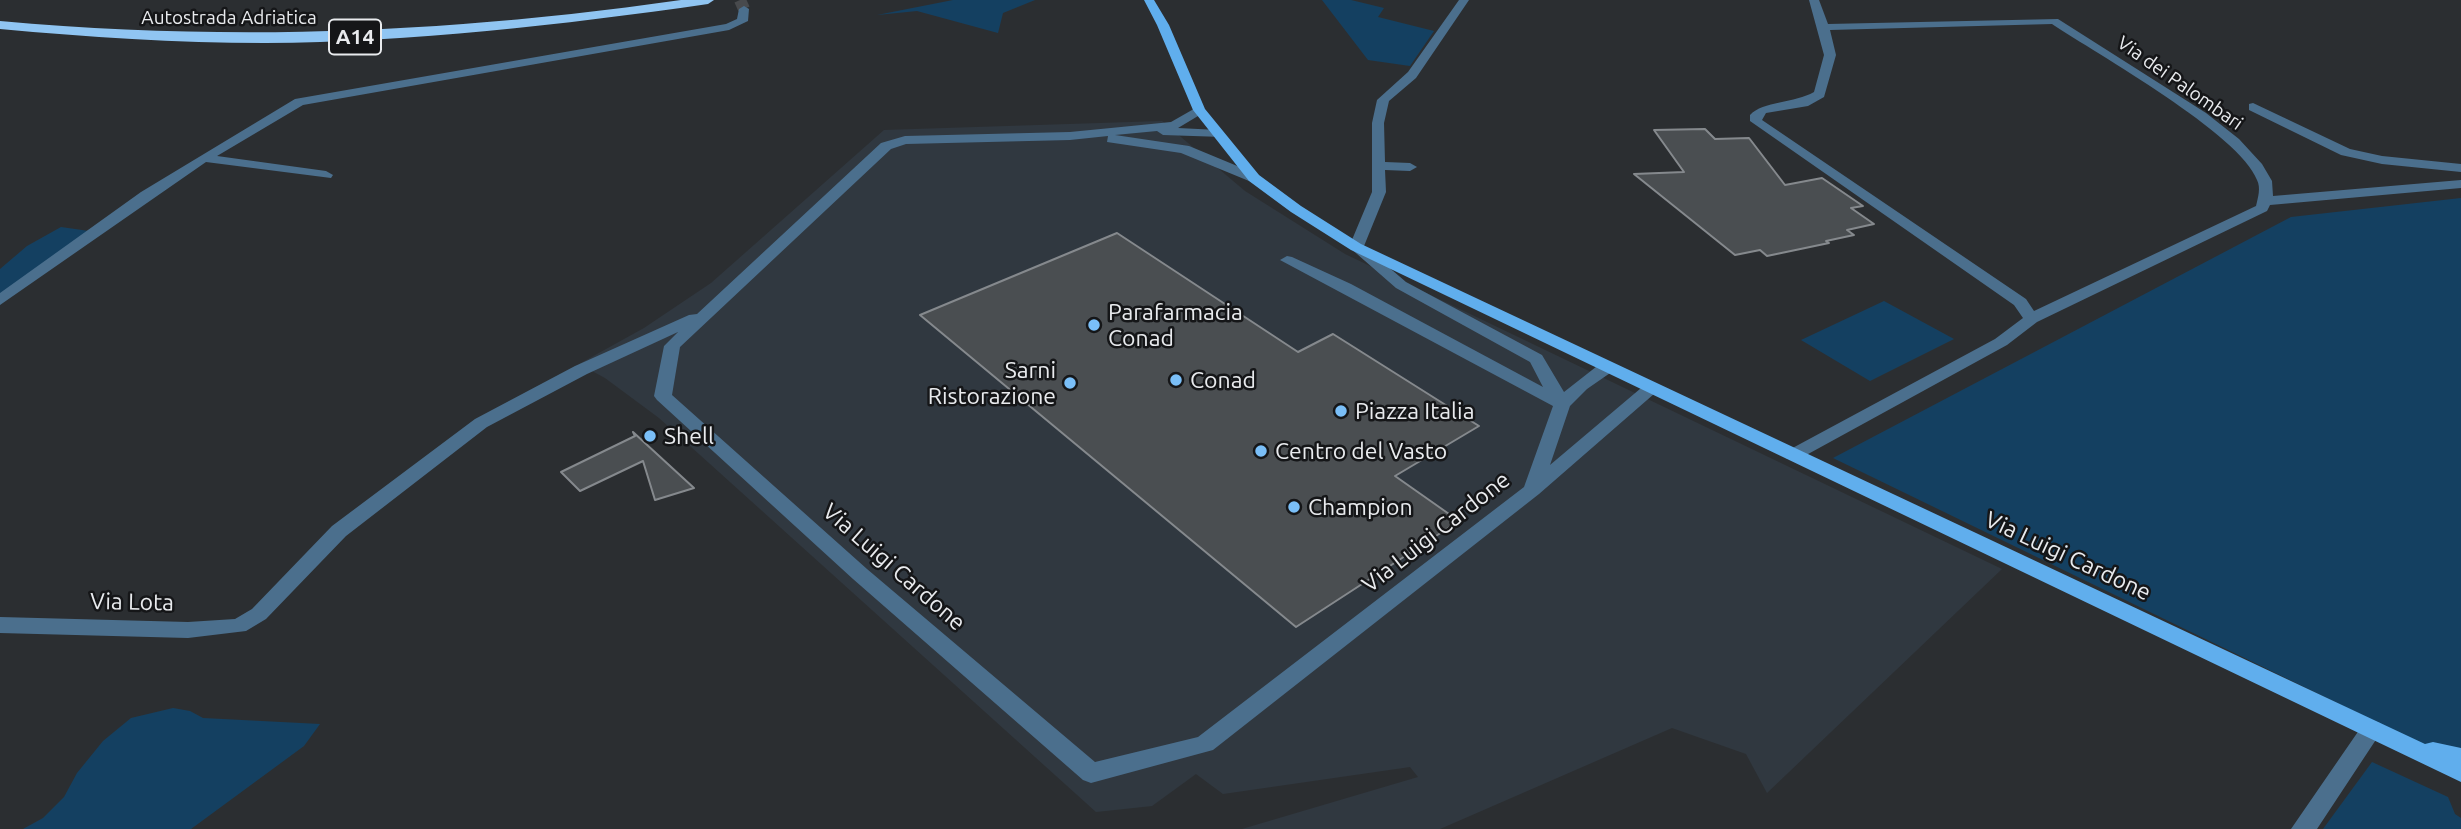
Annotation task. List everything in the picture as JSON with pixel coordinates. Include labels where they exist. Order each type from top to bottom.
[{"type":"highway","name":"Autostrada Adriatica","points":[[0,13],[176,28],[315,28],[468,20],[644,0]]},
{"type":"highway","name":"Autostrada Adriatica","points":[[0,25],[180,39],[341,37],[484,28],[708,0]]},
{"type":"main road","name":"Via Luigi Cardone","points":[[1149,0],[1163,25],[1199,110],[1254,178],[1296,209],[1356,247],[2461,772]]},
{"type":"main road","points":[[2402,743],[2461,757]]},
{"type":"street","points":[[1356,247],[1379,192],[1378,123],[1383,100],[1412,75],[1464,0]]},
{"type":"street","points":[[1814,0],[1830,55],[1819,94],[1804,103],[1762,110],[1756,115],[1756,121],[2020,302],[2031,318]]},
{"type":"street","points":[[0,300],[89,233],[299,102],[729,27],[742,21],[744,9]]},
{"type":"street","name":"Via dei Palombari","points":[[1824,27],[2054,21],[2203,116],[2234,142],[2255,164],[2264,181],[2264,201]]},
{"type":"street","points":[[2253,107],[2346,152],[2382,160],[2461,168]]},
{"type":"street","name":"Via Luigi Cardone","points":[[1123,136],[1174,125],[1199,110]]},
{"type":"street","name":"Via Luigi Cardone","points":[[1218,134],[1188,140],[1123,136],[931,138],[905,140],[886,146],[672,346],[663,396],[860,574],[1091,773],[1205,744],[1532,490],[1653,387]]},
{"type":"street","name":"Via Luigi Cardone","points":[[1123,136],[1184,149],[1254,178]]},
{"type":"street","points":[[206,158],[326,175]]},
{"type":"street","points":[[1378,166],[1410,167]]},
{"type":"street","points":[[1793,456],[2001,342],[2022,328],[2031,318],[2262,208],[2264,201],[2461,184]]},
{"type":"street","name":"Via Luigi Cardone","points":[[1356,247],[1401,285],[1536,359],[1562,404]]},
{"type":"street","points":[[1287,260],[1346,286],[1562,404]]},
{"type":"street","name":"Via Lota","points":[[0,625],[188,629],[239,626],[259,614],[339,531],[481,423],[582,370],[707,312]]},
{"type":"street","name":"Via Luigi Cardone","points":[[1532,490],[1562,404],[1581,385],[1607,366]]},
{"type":"street","points":[[2303,829],[2372,729]]},
{"type":"shaded area","points":[[953,0],[1035,0],[1003,13],[998,33],[917,11],[877,15]]},
{"type":"shaded area","points":[[1322,0],[1351,0],[1384,8],[1378,17],[1434,31],[1410,66],[1368,60]]},
{"type":"shaded area","name":"Centro del Vasto","points":[[1162,121],[1245,191],[1345,254],[2002,569],[1767,793],[1746,754],[1672,728],[1440,829],[1242,829],[1418,777],[1410,767],[1223,794],[1196,774],[1152,806],[1096,812],[659,418],[605,378],[579,364],[644,328],[711,283],[884,130]]},
{"type":"shaded area","points":[[2461,198],[2461,757],[2436,751],[1833,458],[2291,217]]},
{"type":"shaded area","points":[[61,227],[89,231],[0,297],[0,269],[27,246]]},
{"type":"shaded area","points":[[1884,301],[1954,339],[1870,381],[1801,340]]},
{"type":"shaded area","points":[[173,708],[190,711],[203,718],[320,724],[304,746],[191,829],[23,829],[43,818],[64,797],[77,773],[103,741],[131,718]]},
{"type":"shaded area","points":[[2372,762],[2448,797],[2455,814],[2461,818],[2461,829],[2323,829]]},
{"type":"building","points":[[1705,129],[1715,139],[1749,138],[1785,185],[1822,178],[1863,206],[1851,208],[1874,224],[1847,230],[1854,235],[1826,241],[1829,243],[1767,256],[1760,250],[1735,255],[1634,174],[1684,172],[1654,130]]},
{"type":"building","name":"Centro del Vasto","points":[[1117,233],[1298,352],[1333,334],[1479,426],[1395,476],[1459,521],[1296,627],[920,315]]},
{"type":"building","points":[[633,432],[694,488],[655,500],[643,461],[580,491],[561,472],[635,436]]},
{"type":"tunnel","points":[[740,0],[744,9]]},
{"type":"place","name":"Parafarmacia Conad","points":[[1094,325]]},
{"type":"place","name":"Conad","points":[[1176,380]]},
{"type":"place","name":"Sarni Ristorazione","points":[[1070,383]]},
{"type":"place","name":"Piazza Italia","points":[[1341,411]]},
{"type":"place","name":"Shell","points":[[650,436]]},
{"type":"place","name":"Centro del Vasto","points":[[1261,451]]},
{"type":"place","name":"Champion","points":[[1294,507]]}]
